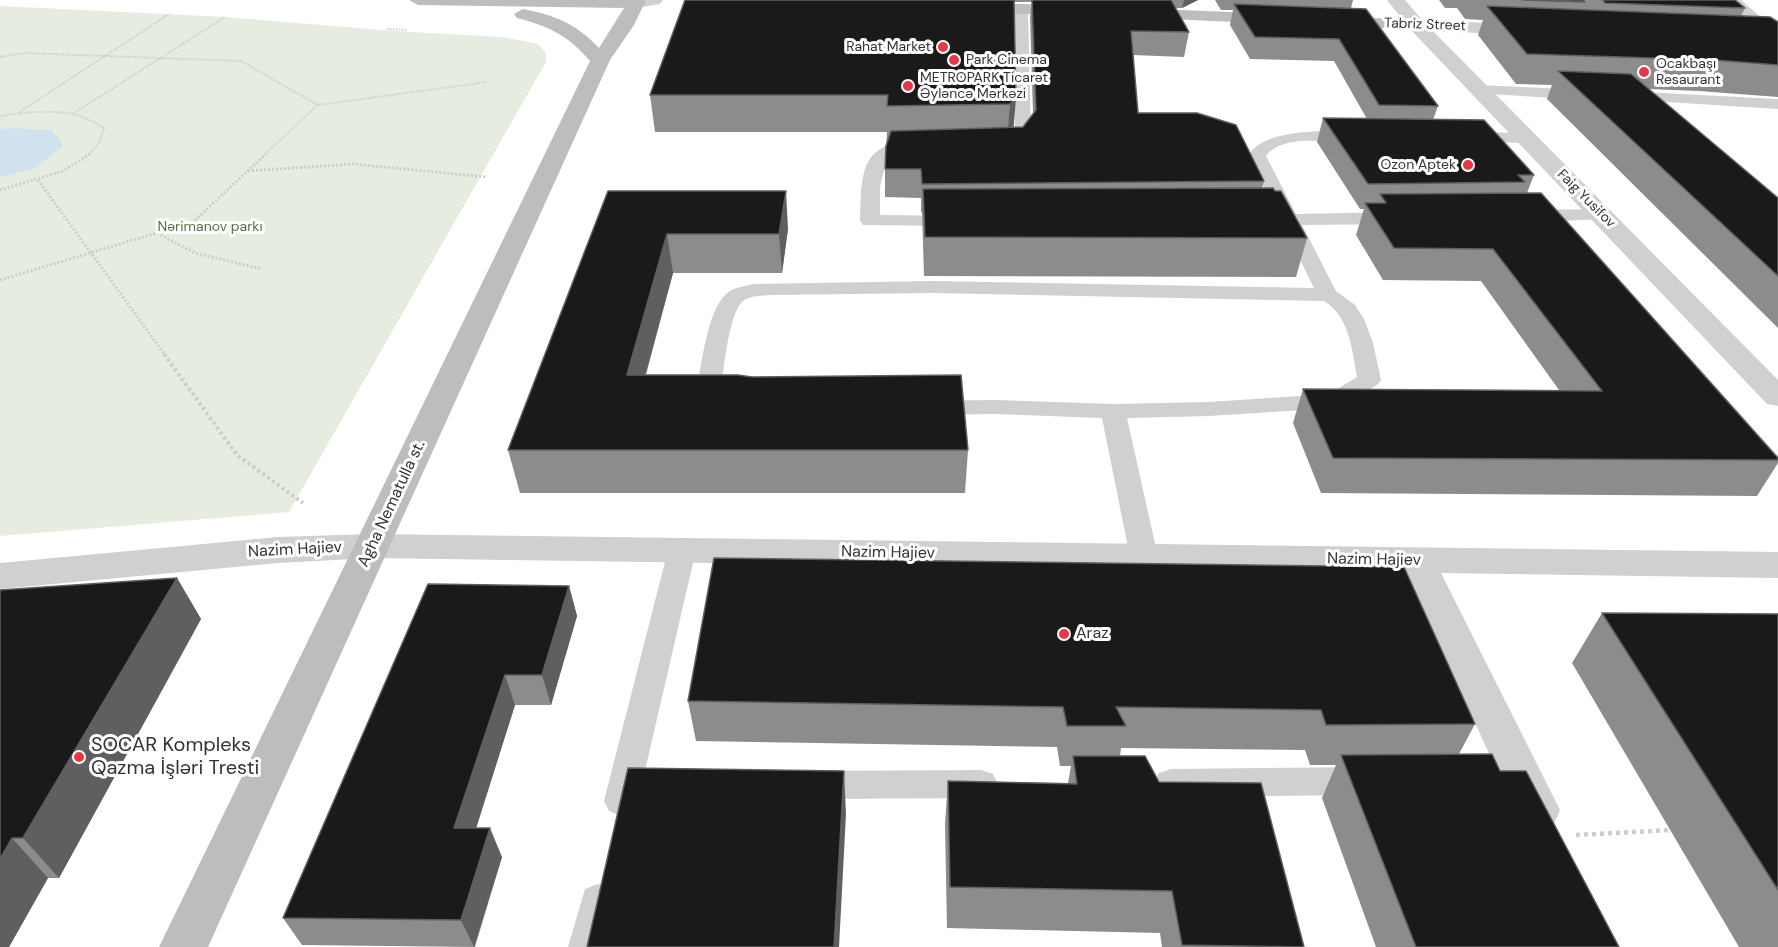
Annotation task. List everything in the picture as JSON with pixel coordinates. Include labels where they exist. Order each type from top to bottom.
[{"type":"street","points":[[418,0],[599,13],[636,2],[654,0]]},
{"type":"street","name":"Faig Yusifov","points":[[1396,0],[1416,25],[1778,397]]},
{"type":"street","points":[[1730,0],[1776,38]]},
{"type":"street","points":[[449,1],[554,22],[577,33],[600,60]]},
{"type":"street","name":"Agha Nematulla st.","points":[[183,947],[600,60],[625,25],[636,2]]},
{"type":"street","points":[[950,6],[1093,11]]},
{"type":"street","name":"Tabriz Street","points":[[1117,12],[1545,29]]},
{"type":"street","points":[[599,13],[600,60]]},
{"type":"street","points":[[1739,36],[1776,38]]},
{"type":"street","name":"Nazim Hajiev","points":[[0,576],[278,550],[372,546],[1778,565]]},
{"type":"street","points":[[1418,561],[1506,780],[1553,841]]},
{"type":"lane","points":[[986,149],[1014,149],[1023,137],[1021,9]]},
{"type":"lane","points":[[1480,90],[1699,98],[1778,104]]},
{"type":"lane","points":[[1644,97],[1662,112]]},
{"type":"lane","points":[[1328,295],[1257,156],[1260,150],[1271,144],[1309,135],[1366,136]]},
{"type":"lane","points":[[1446,137],[1525,138]]},
{"type":"lane","points":[[942,149],[895,149],[881,152],[872,187],[870,221],[980,222]]},
{"type":"lane","points":[[1509,216],[1602,215]]},
{"type":"lane","points":[[1241,220],[1416,218]]},
{"type":"lane","points":[[933,287],[1328,295],[1340,300],[1348,308],[1364,351],[1369,380],[1334,401],[1209,409],[1113,411],[995,407],[756,410],[718,403],[709,387],[727,309],[735,296],[753,290],[933,287]]},
{"type":"lane","points":[[1113,411],[1144,557]]},
{"type":"lane","points":[[614,832],[682,550]]},
{"type":"lane","points":[[1140,783],[1392,781]]},
{"type":"lane","points":[[781,785],[1008,784]]},
{"type":"lane","points":[[625,786],[661,786]]},
{"type":"lane","points":[[587,947],[606,867]]},
{"type":"path","points":[[17,113],[169,14]]},
{"type":"path","points":[[74,113],[225,17]]},
{"type":"path","points":[[0,57],[23,53],[242,61],[318,105]]},
{"type":"path","points":[[0,280],[193,222],[318,105],[487,82]]},
{"type":"path","points":[[0,116],[17,113],[74,113],[94,119],[104,128],[104,140],[84,158],[38,180],[0,190]]},
{"type":"path","points":[[247,171],[353,164],[391,165],[486,177]]},
{"type":"path","points":[[38,180],[237,455],[303,503]]},
{"type":"path","points":[[157,233],[195,253],[262,269]]},
{"type":"path","points":[[1553,841],[1671,830]]},
{"type":"green space","name":"Nərimanov parkı","points":[[0,6],[225,17],[394,31],[503,37],[538,44],[546,53],[546,62],[289,512],[0,536]]},
{"type":"water","points":[[8,128],[52,130],[63,146],[33,169],[0,177],[0,130]]},
{"type":"building","points":[[685,0],[1014,0],[1016,98],[1010,104],[887,106],[888,95],[650,95]]},
{"type":"building","points":[[1032,0],[1171,0],[1189,32],[1131,31],[1138,113],[1197,113],[1236,125],[1264,181],[922,184],[921,169],[885,169],[886,146],[891,131],[1023,127],[1036,110]]},
{"type":"building","points":[[1522,0],[1583,0],[1585,2]]},
{"type":"building","points":[[1603,0],[1735,0],[1745,8],[1605,3]]},
{"type":"building","points":[[1234,4],[1366,9],[1438,106],[1379,105],[1339,39],[1255,37]]},
{"type":"building","points":[[1487,6],[1770,17],[1778,22],[1778,65],[1714,60],[1527,54]]},
{"type":"building","points":[[1558,71],[1631,74],[1778,198],[1778,276]]},
{"type":"building","points":[[1323,118],[1484,120],[1534,175],[1518,175],[1525,182],[1368,184]]},
{"type":"building","points":[[1273,188],[1275,191],[1281,191],[1307,238],[925,237],[923,189]]},
{"type":"building","points":[[608,191],[786,191],[779,234],[667,234],[627,375],[752,377],[961,375],[968,450],[508,450]]},
{"type":"building","points":[[1541,193],[1778,460],[1333,458],[1303,389],[1602,391],[1493,249],[1394,248],[1365,203],[1386,203],[1380,194]]},
{"type":"building","points":[[714,558],[1404,567],[1475,724],[1326,725],[1321,710],[1116,707],[1126,726],[1067,726],[1063,707],[688,701]]},
{"type":"building","points":[[177,578],[23,838],[12,838],[0,859],[0,590]]},
{"type":"building","points":[[428,584],[569,586],[542,675],[505,675],[454,828],[490,828],[461,920],[283,918]]},
{"type":"building","points":[[1602,613],[1778,614],[1778,890]]},
{"type":"building","points":[[1492,754],[1500,771],[1526,771],[1619,947],[1416,947],[1341,755]]},
{"type":"building","points":[[1073,756],[1145,756],[1159,782],[1261,783],[1304,947],[1182,945],[1172,891],[950,887],[948,781],[1077,784]]},
{"type":"building","points":[[628,768],[844,771],[834,947],[587,947]]},
{"type":"place","name":"Rahat Market","points":[[943,47]]},
{"type":"place","name":"Park Cinema","points":[[954,60]]},
{"type":"place","name":"Ocakbaşı Resaurant","points":[[1644,72]]},
{"type":"place","name":"METROPARK Ticarət Əyləncə Mərkəzi","points":[[908,86]]},
{"type":"place","name":"Ozon Aptek","points":[[1468,165]]},
{"type":"place","name":"Araz","points":[[1064,634]]},
{"type":"place","name":"SOCAR Kompleks Qazma İşləri Tresti","points":[[79,757]]}]
